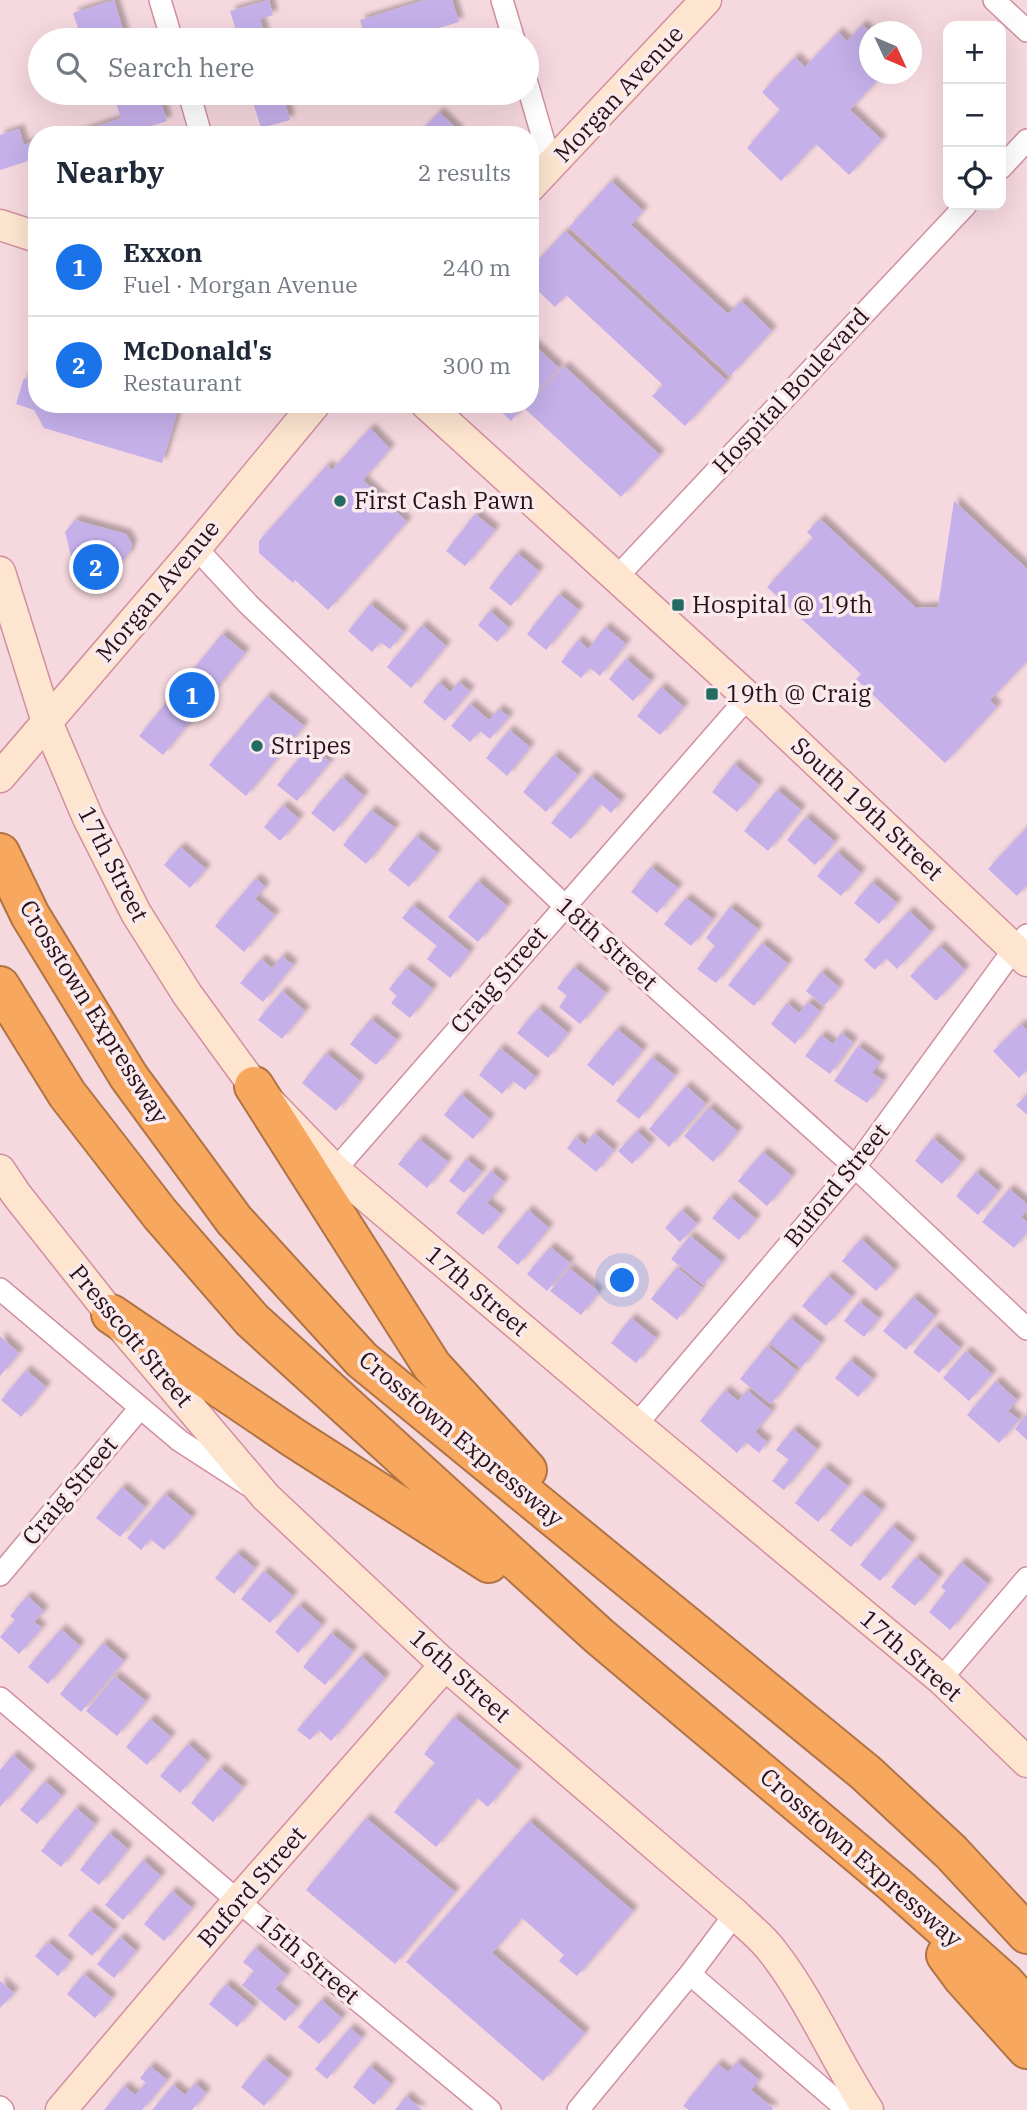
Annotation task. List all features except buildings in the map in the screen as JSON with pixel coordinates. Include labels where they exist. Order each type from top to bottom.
[{"type":"highway","name":"Crosstown Expressway","points":[[0,853],[30,915],[129,1077],[234,1220],[362,1360],[866,1773],[951,1852],[1027,1934]]},
{"type":"highway","name":"Crosstown Expressway","points":[[0,986],[67,1094],[160,1214],[252,1320],[598,1636],[895,1885],[1005,1983],[1027,2008]]},
{"type":"highway","points":[[254,1086],[432,1366],[618,1569]]},
{"type":"highway","points":[[111,1314],[294,1438],[598,1636]]},
{"type":"highway","points":[[951,1852],[1027,1909]]},
{"type":"highway","points":[[895,1885],[963,1979],[1027,2049]]},
{"type":"main road","name":"Morgan Avenue","points":[[539,178],[706,0]]},
{"type":"main road","points":[[0,225],[28,234]]},
{"type":"main road","name":"South 19th Street","points":[[436,413],[1023,948]]},
{"type":"main road","name":"Morgan Avenue","points":[[0,777],[196,548],[289,419]]},
{"type":"main road","name":"17th Street","points":[[0,572],[47,722],[88,818],[136,913],[187,994],[254,1086],[335,1170],[941,1679],[1027,1762]]},
{"type":"main road","name":"Presscott Street","points":[[0,1170],[111,1314],[266,1497]]},
{"type":"main road","name":"16th Street","points":[[266,1497],[445,1665],[735,1914],[772,1950],[806,1999],[848,2079],[868,2110]]},
{"type":"main road","name":"Buford Street","points":[[61,2110],[238,1901],[445,1665]]},
{"type":"street","points":[[160,0],[168,28]]},
{"type":"street","points":[[502,0],[510,28]]},
{"type":"street","points":[[994,0],[1027,31]]},
{"type":"street","points":[[192,105],[198,126]]},
{"type":"street","points":[[533,105],[551,166]]},
{"type":"street","points":[[1006,163],[1027,140]]},
{"type":"street","name":"Hospital Boulevard","points":[[616,578],[961,210]]},
{"type":"street","name":"18th Street","points":[[196,548],[249,605],[564,905],[855,1167],[1027,1329]]},
{"type":"street","name":"Craig Street","points":[[335,1170],[748,697]]},
{"type":"street","name":"Buford Street","points":[[636,1425],[855,1167],[1023,948]]},
{"type":"street","name":"16th Street","points":[[0,1289],[180,1441],[266,1497]]},
{"type":"street","name":"Craig Street","points":[[0,1575],[140,1408]]},
{"type":"street","points":[[941,1679],[1027,1578]]},
{"type":"street","name":"15th Street","points":[[0,1698],[238,1901],[490,2110]]},
{"type":"street","points":[[578,2110],[690,1974],[735,1914]]},
{"type":"street","points":[[690,1974],[838,2102],[854,2110]]},
{"type":"place","name":"First Cash Pawn","points":[[340,501]]},
{"type":"place","name":"McDonald's","points":[[96,567]]},
{"type":"place","name":"Hospital @ 19th","points":[[678,605]]},
{"type":"place","name":"19th @ Craig","points":[[712,694]]},
{"type":"place","name":"Exxon","points":[[192,695]]},
{"type":"place","name":"Stripes","points":[[257,746]]}]
